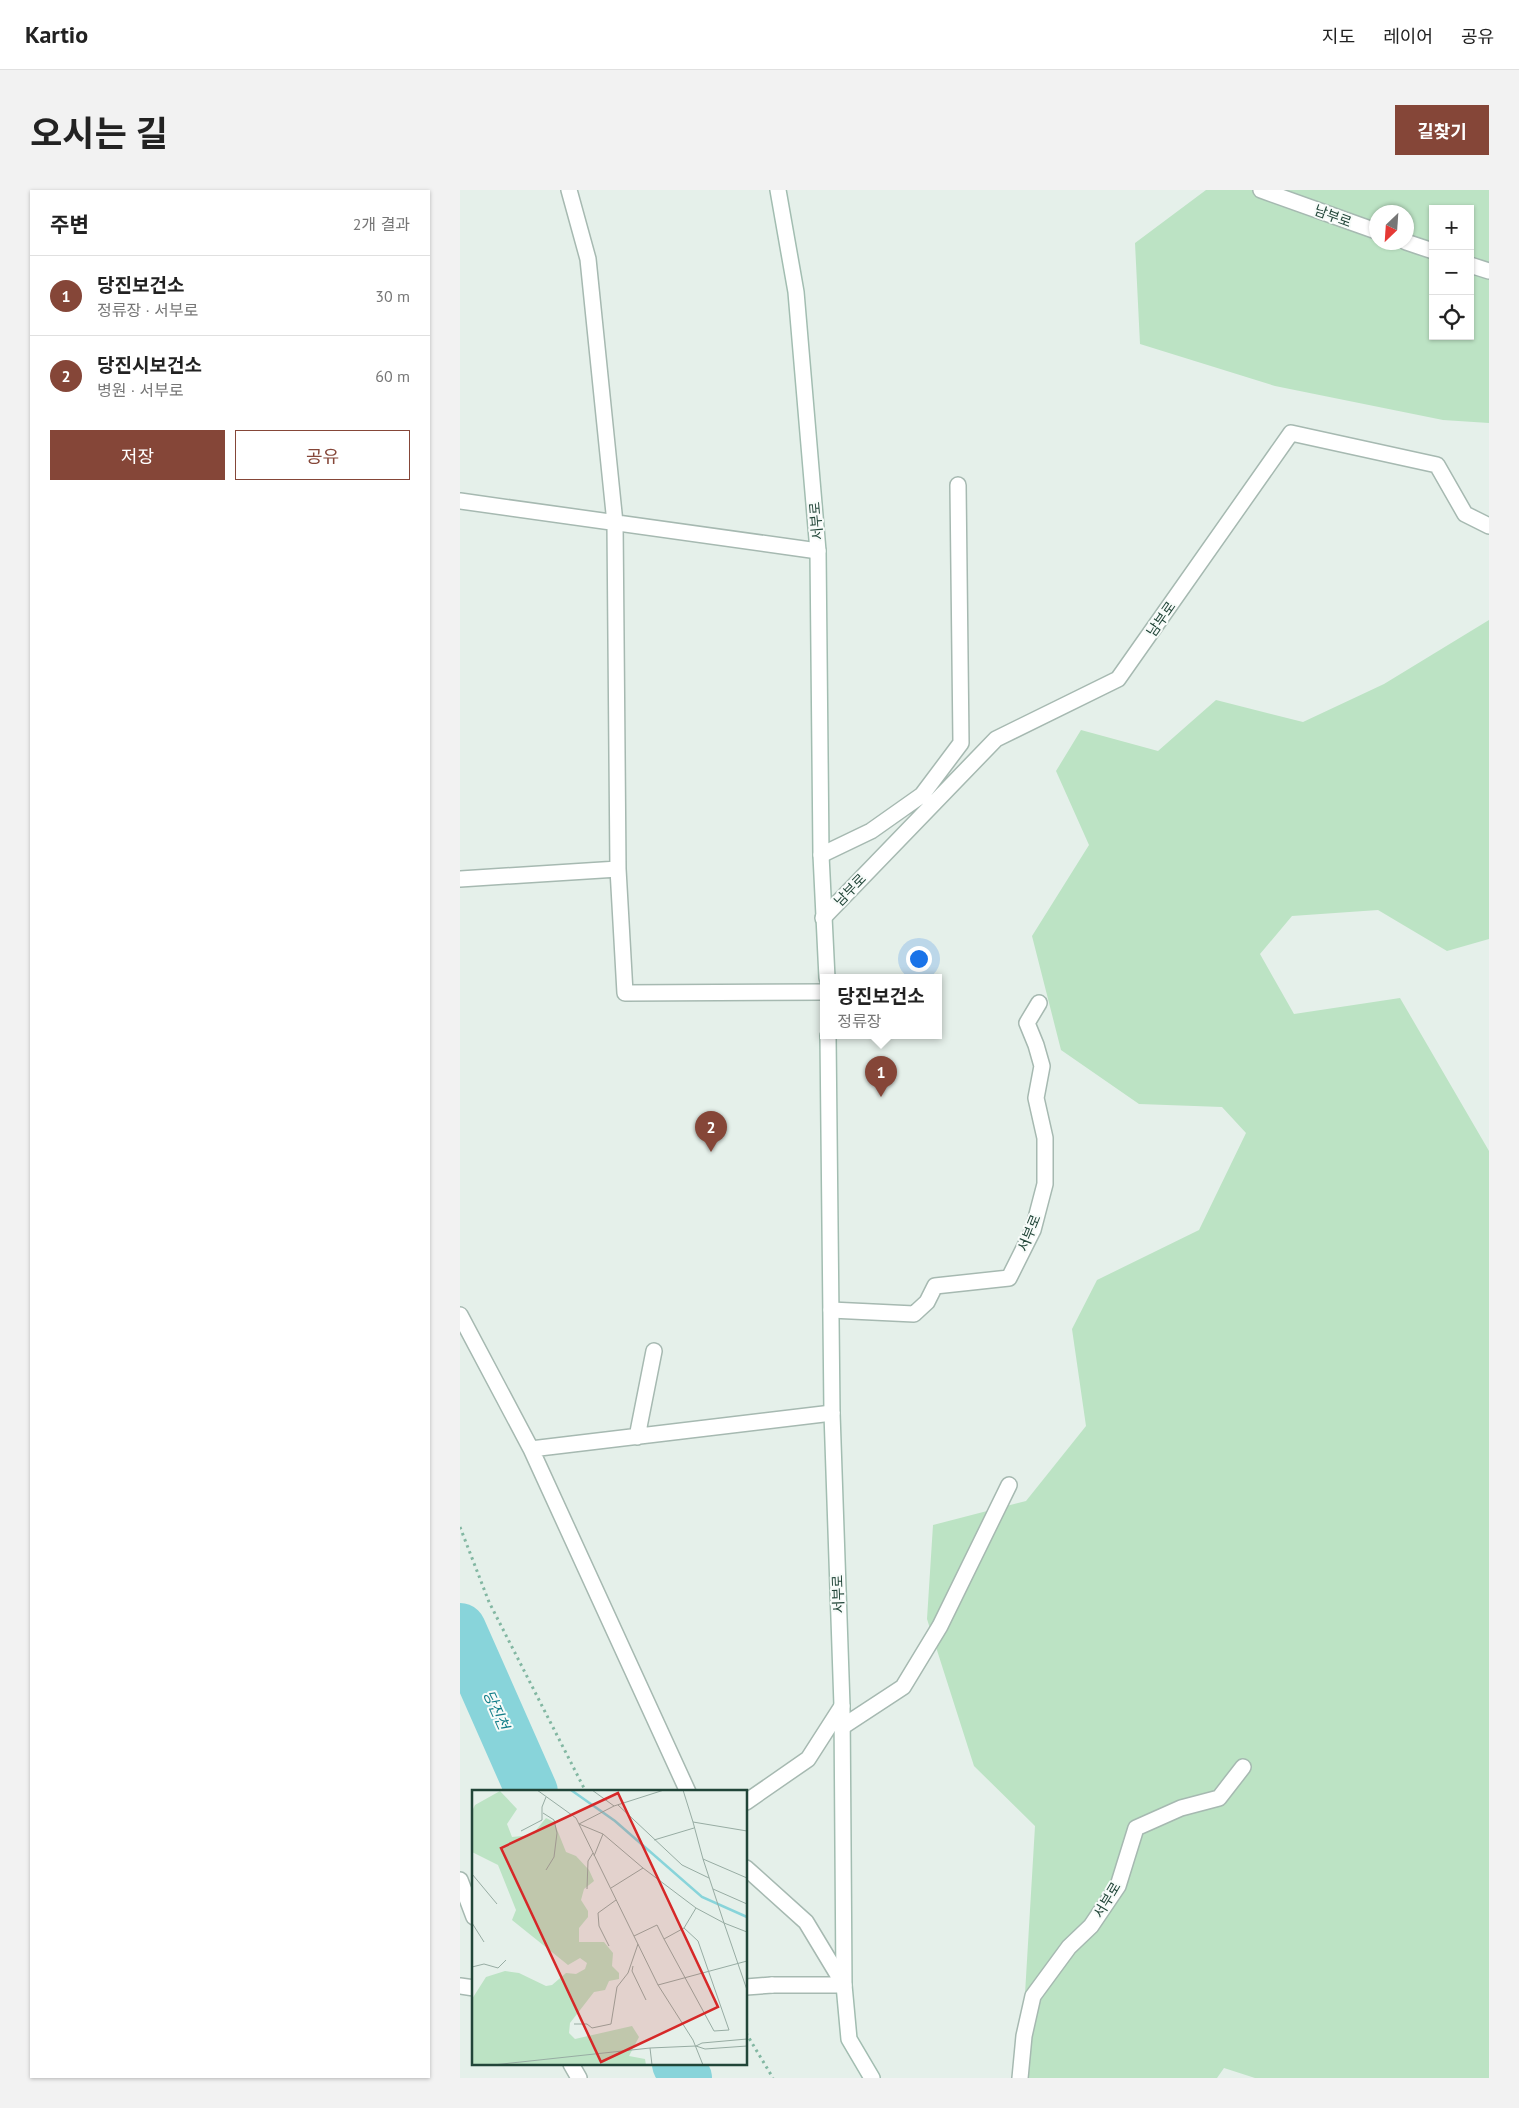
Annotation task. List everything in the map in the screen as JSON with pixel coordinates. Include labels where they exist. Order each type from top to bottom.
[{"type":"street","points":[[569,190],[588,259],[615,523],[618,868],[625,993],[820,992]]},
{"type":"street","name":"서부로","points":[[778,190],[796,292],[818,551],[821,855],[827,974]]},
{"type":"street","name":"남부로","points":[[1261,190],[1369,229]]},
{"type":"street","points":[[1414,245],[1429,251]]},
{"type":"street","points":[[1474,266],[1489,271]]},
{"type":"street","name":"남부로","points":[[823,918],[996,739],[1118,679],[1291,434],[1437,465],[1465,514],[1489,526]]},
{"type":"street","points":[[821,855],[871,831],[922,795],[961,743],[958,485]]},
{"type":"street","points":[[460,501],[818,551]]},
{"type":"street","points":[[460,879],[618,868]]},
{"type":"street","name":"서부로","points":[[832,1310],[914,1314],[927,1302],[936,1286],[1009,1278],[1033,1230],[1045,1184],[1045,1138],[1036,1098],[1042,1066],[1027,1023],[1039,1002]]},
{"type":"street","name":"서부로","points":[[828,1039],[832,1413],[842,1706],[844,1985],[849,2039],[872,2078]]},
{"type":"street","points":[[460,1315],[531,1449],[687,1790]]},
{"type":"street","points":[[637,1437],[654,1351]]},
{"type":"street","points":[[531,1449],[832,1413]]},
{"type":"street","points":[[842,1727],[903,1687],[940,1626],[1009,1486]]},
{"type":"street","points":[[748,1801],[808,1759],[842,1706]]},
{"type":"street","name":"서부로","points":[[1020,2078],[1024,2036],[1033,1996],[1069,1946],[1091,1926],[1118,1886],[1136,1828],[1181,1808],[1219,1798],[1243,1767]]},
{"type":"street","points":[[748,1870],[806,1922],[844,1985]]},
{"type":"street","points":[[460,1880],[472,1912]]},
{"type":"street","points":[[748,1986],[844,1985]]},
{"type":"street","points":[[572,2066],[579,2078]]},
{"type":"path","points":[[460,1527],[490,1602],[585,1790]]},
{"type":"path","points":[[748,2036],[773,2078]]},
{"type":"green space","points":[[1206,190],[1489,190],[1489,423],[1443,420],[1275,386],[1140,344],[1135,243]]},
{"type":"green space","points":[[1489,620],[1489,939],[1447,951],[1378,910],[1292,916],[1260,954],[1294,1014],[1400,998],[1489,1151],[1489,2078],[1255,2078],[1224,2068],[1217,2078],[1020,2078],[1035,1826],[974,1766],[927,1619],[933,1525],[1026,1501],[1086,1426],[1072,1329],[1097,1280],[1199,1230],[1246,1133],[1222,1107],[1139,1104],[1061,1050],[1032,936],[1089,845],[1056,771],[1081,730],[1158,751],[1216,700],[1303,722],[1384,684]]},
{"type":"waterway","name":"당진천","points":[[460,1629],[531,1790]]},
{"type":"waterway","name":"당진천","points":[[679,2066],[686,2078]]},
{"type":"place","name":"당진보건소","points":[[881,1097]]},
{"type":"place","name":"당진시보건소","points":[[711,1152]]}]
